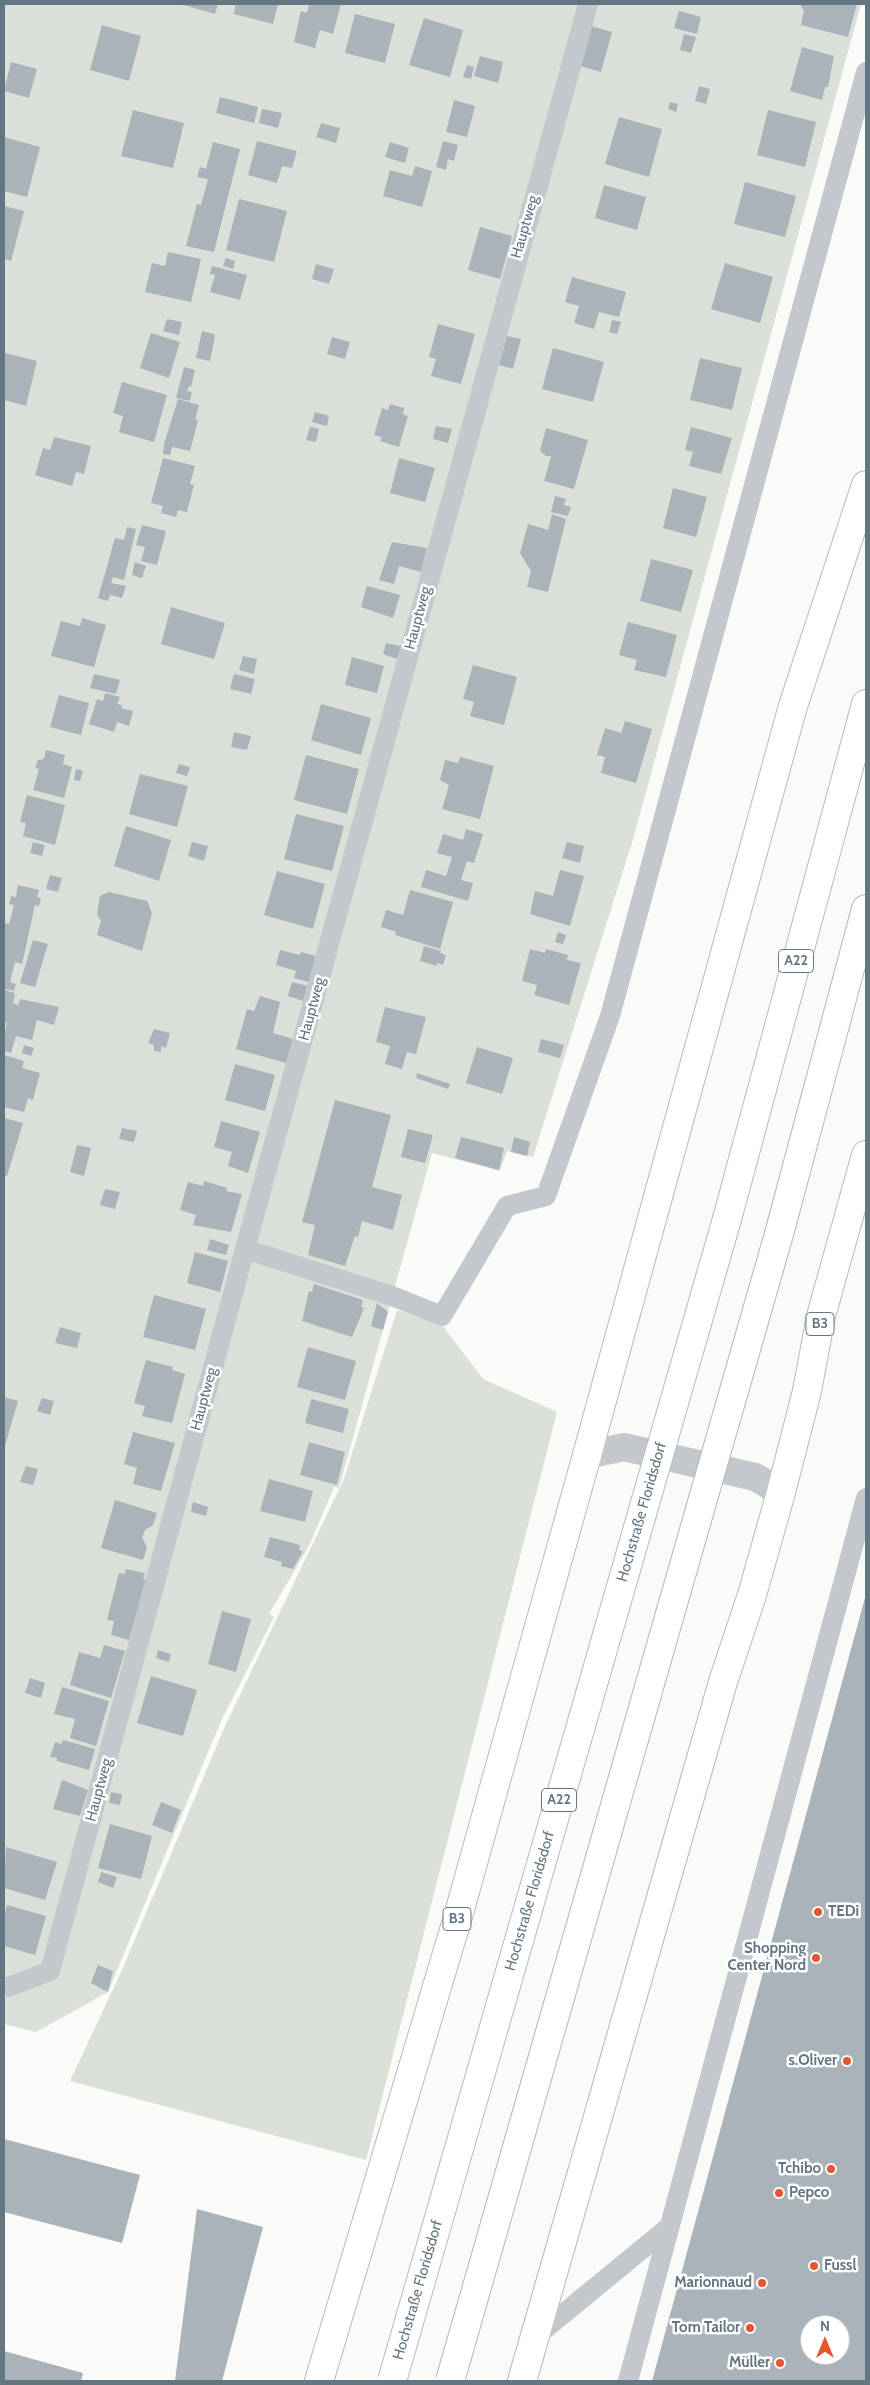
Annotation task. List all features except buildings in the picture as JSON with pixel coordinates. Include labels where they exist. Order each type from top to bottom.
[{"type":"main road","points":[[586,1455],[793,706],[866,486]]},
{"type":"main road","name":"Hochstraße Floridsdorf","points":[[392,2381],[727,1219],[866,704]]},
{"type":"main road","points":[[450,2381],[779,1234],[866,909]]},
{"type":"main road","name":"B3","points":[[522,2381],[723,1682],[752,1595],[780,1496],[807,1391],[821,1316],[866,1154]]},
{"type":"main road","name":"B3","points":[[319,2381],[457,1920],[586,1455]]},
{"type":"street","points":[[586,1455],[624,1447],[755,1477],[769,1485],[780,1496]]},
{"type":"lane","name":"Hauptweg","points":[[8,1987],[50,1971],[245,1249],[588,4]]},
{"type":"lane","points":[[245,1249],[392,1296],[442,1316],[507,1206],[546,1196],[610,1016],[866,72]]},
{"type":"lane","points":[[628,2381],[866,1498]]},
{"type":"lane","points":[[534,2337],[669,2227]]},
{"type":"shaded area","points":[[4,4],[861,4],[634,836],[533,1157],[507,1151],[500,1171],[432,1153],[339,1488],[334,1487],[309,1546],[269,1614],[274,1617],[221,1721],[108,1992],[36,2032],[4,2024]]},
{"type":"shaded area","points":[[397,1310],[442,1325],[483,1379],[557,1412],[366,2160],[70,2081],[122,1970],[226,1724],[344,1479]]},
{"type":"place","name":"TEDi","points":[[818,1912]]},
{"type":"place","name":"Shopping Center Nord","points":[[816,1958]]},
{"type":"place","name":"s.Oliver","points":[[847,2061]]},
{"type":"place","name":"Tchibo","points":[[831,2169]]},
{"type":"place","name":"Pepco","points":[[779,2193]]},
{"type":"place","name":"Fussl","points":[[814,2266]]},
{"type":"place","name":"Marionnaud","points":[[762,2283]]},
{"type":"place","name":"Tom Tailor","points":[[750,2328]]},
{"type":"place","name":"Müller","points":[[780,2363]]}]
